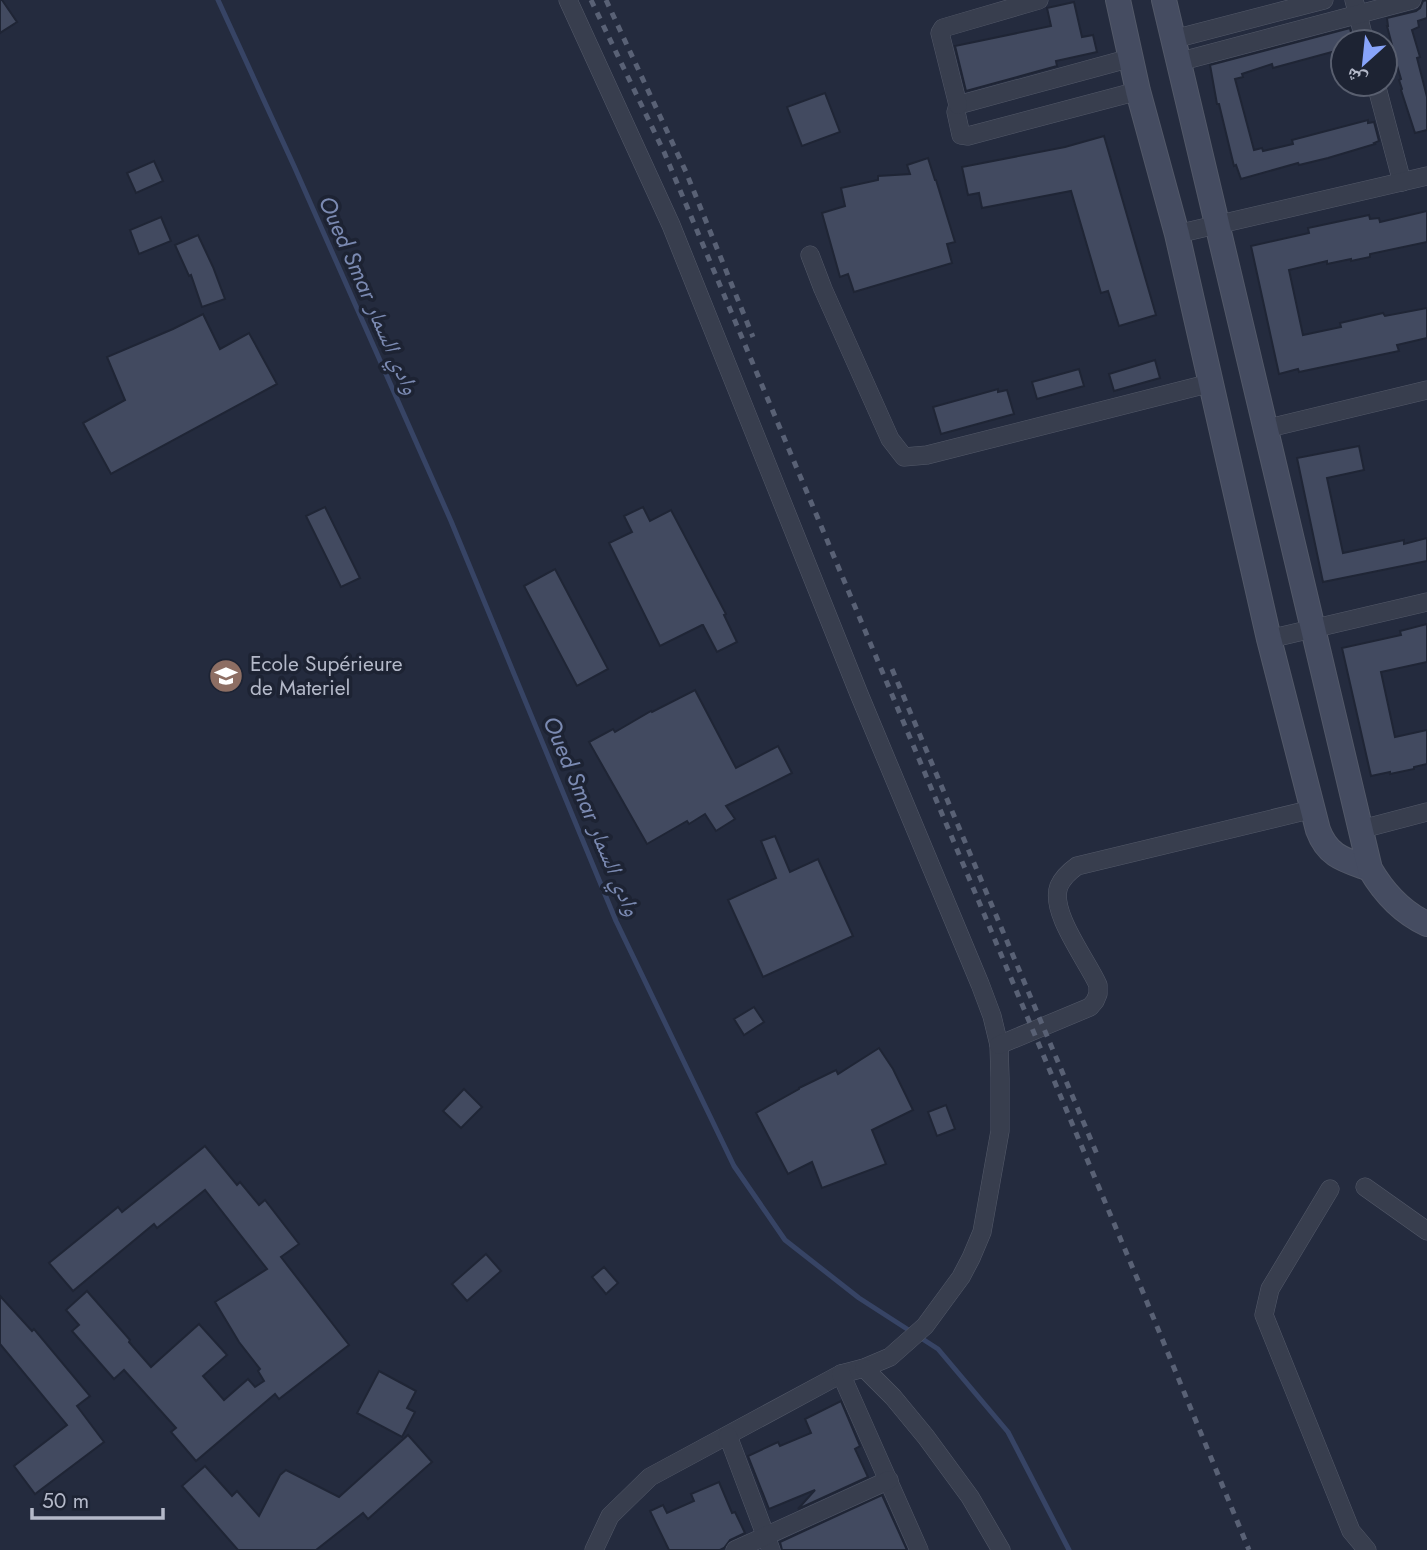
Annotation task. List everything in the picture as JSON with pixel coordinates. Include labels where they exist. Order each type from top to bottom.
[{"type":"street","points":[[568,0],[671,225],[859,694],[980,984],[999,1045],[1000,1078],[1000,1131],[982,1232],[961,1277],[925,1326],[890,1357],[841,1374],[650,1477],[611,1516],[594,1550]]},
{"type":"street","points":[[1039,0],[943,28],[940,33],[958,105],[956,112],[961,135],[968,136],[1138,91]]},
{"type":"street","points":[[1118,0],[1138,91],[1177,234],[1269,639],[1313,809],[1322,840],[1328,849],[1336,856],[1370,869]]},
{"type":"street","points":[[1164,0],[1370,869],[1381,888],[1396,904],[1427,924]]},
{"type":"street","points":[[1176,51],[1324,0]]},
{"type":"street","points":[[1176,51],[1356,7],[1412,0]]},
{"type":"street","points":[[1356,7],[1361,28]]},
{"type":"street","points":[[958,105],[1130,58]]},
{"type":"street","points":[[1380,98],[1402,182]]},
{"type":"street","points":[[1177,234],[1427,176]]},
{"type":"street","points":[[810,255],[890,439],[904,457],[927,455],[1211,383]]},
{"type":"street","points":[[1265,429],[1427,390]]},
{"type":"street","points":[[1269,639],[1427,602]]},
{"type":"street","points":[[999,1045],[1082,1011],[1095,1001],[1098,985],[1060,915],[1057,901],[1059,887],[1066,875],[1077,866],[1313,809]]},
{"type":"street","points":[[1362,829],[1427,812]]},
{"type":"street","points":[[1365,1187],[1427,1231]]},
{"type":"street","points":[[1330,1189],[1270,1289],[1264,1315],[1351,1531],[1367,1550]]},
{"type":"street","points":[[864,1368],[893,1397],[926,1437],[970,1497],[1001,1550]]},
{"type":"street","points":[[841,1374],[919,1550]]},
{"type":"street","points":[[728,1436],[768,1543]]},
{"type":"street","points":[[735,1550],[768,1543],[888,1480]]},
{"type":"building","points":[[0,0],[17,22],[0,33]]},
{"type":"building","points":[[1427,0],[1427,18],[1418,21],[1419,27],[1412,30],[1427,97],[1427,130],[1415,133],[1399,80],[1399,28],[1388,28],[1387,18],[1416,11],[1423,1]]},
{"type":"building","points":[[1074,2],[1082,37],[1093,35],[1097,52],[1056,61],[1057,66],[966,91],[955,46],[1051,26],[1047,8]]},
{"type":"building","points":[[1329,34],[1329,53],[1273,68],[1272,64],[1235,79],[1254,150],[1262,148],[1263,151],[1293,144],[1292,140],[1368,120],[1368,123],[1374,122],[1379,141],[1328,158],[1299,165],[1298,163],[1241,179],[1236,165],[1234,166],[1217,104],[1210,65]]},
{"type":"building","points":[[825,93],[840,132],[802,146],[787,107]]},
{"type":"building","points":[[1104,136],[1156,315],[1119,326],[1108,291],[1101,293],[1071,191],[982,208],[979,193],[968,195],[962,167],[1065,147]]},
{"type":"building","points":[[928,158],[955,242],[947,244],[952,263],[854,292],[848,274],[840,277],[822,213],[845,206],[841,188],[878,180],[878,176],[910,174],[907,165]]},
{"type":"building","points":[[154,161],[163,181],[136,193],[127,173]]},
{"type":"building","points":[[1427,211],[1427,242],[1370,254],[1370,257],[1351,261],[1327,264],[1327,261],[1289,270],[1303,335],[1341,327],[1340,323],[1383,313],[1385,316],[1427,308],[1427,338],[1397,345],[1399,351],[1279,374],[1251,246],[1309,233],[1308,228],[1369,215],[1370,219],[1379,218],[1380,222]]},
{"type":"building","points":[[161,217],[171,241],[139,254],[130,230]]},
{"type":"building","points":[[198,235],[225,299],[202,307],[191,275],[189,276],[175,245]]},
{"type":"building","points":[[203,314],[220,349],[249,333],[277,384],[111,474],[83,423],[125,400],[107,357]]},
{"type":"building","points":[[1155,360],[1160,378],[1114,391],[1109,374]]},
{"type":"building","points":[[1079,369],[1084,386],[1037,399],[1032,382]]},
{"type":"building","points":[[998,389],[998,392],[1007,390],[1014,414],[941,434],[933,407]]},
{"type":"building","points":[[1359,446],[1364,470],[1327,478],[1343,553],[1427,538],[1427,561],[1323,582],[1297,458]]},
{"type":"building","points":[[325,507],[360,578],[341,587],[306,516]]},
{"type":"building","points":[[643,507],[650,521],[671,510],[726,614],[724,615],[737,642],[717,652],[702,625],[660,646],[609,543],[632,532],[624,516]]},
{"type":"building","points":[[555,569],[608,669],[577,686],[524,586]]},
{"type":"building","points":[[1427,624],[1427,662],[1381,672],[1395,737],[1427,730],[1427,764],[1414,769],[1371,776],[1342,648],[1401,635],[1400,631]]},
{"type":"building","points":[[695,690],[736,768],[778,746],[792,773],[726,806],[735,819],[716,831],[705,814],[647,844],[589,742],[613,729],[615,732]]},
{"type":"building","points":[[775,836],[790,872],[818,859],[853,936],[763,977],[728,900],[776,878],[761,841]]},
{"type":"building","points":[[754,1007],[764,1022],[744,1035],[734,1019]]},
{"type":"building","points":[[879,1048],[893,1069],[913,1110],[872,1130],[886,1164],[822,1188],[812,1162],[788,1174],[756,1113],[836,1070],[838,1074]]},
{"type":"building","points":[[464,1089],[482,1107],[461,1128],[443,1111]]},
{"type":"building","points":[[946,1105],[955,1129],[937,1136],[928,1112]]},
{"type":"building","points":[[205,1146],[237,1185],[240,1182],[259,1205],[265,1200],[299,1244],[281,1257],[349,1345],[279,1399],[275,1394],[196,1461],[171,1432],[176,1428],[124,1370],[114,1379],[72,1331],[79,1325],[66,1310],[87,1291],[151,1367],[199,1324],[227,1355],[203,1376],[224,1400],[248,1379],[255,1387],[264,1381],[258,1371],[260,1369],[239,1342],[215,1302],[267,1269],[205,1190],[157,1228],[154,1224],[73,1291],[49,1263],[118,1207],[122,1212]]},
{"type":"building","points":[[486,1254],[501,1271],[467,1301],[452,1284]]},
{"type":"building","points":[[604,1267],[618,1283],[606,1294],[592,1277]]},
{"type":"building","points":[[0,1296],[32,1331],[34,1329],[90,1396],[77,1406],[104,1442],[35,1494],[14,1466],[67,1425],[0,1344]]},
{"type":"building","points":[[379,1371],[416,1391],[407,1408],[415,1412],[402,1437],[357,1413]]},
{"type":"building","points":[[841,1401],[860,1446],[855,1449],[868,1477],[798,1509],[815,1490],[769,1509],[748,1456],[778,1442],[780,1446],[811,1433],[805,1419]]},
{"type":"building","points":[[408,1435],[432,1462],[368,1519],[363,1513],[316,1550],[238,1550],[182,1486],[205,1466],[232,1496],[237,1491],[259,1516],[280,1475],[286,1470],[339,1497]]},
{"type":"building","points":[[719,1482],[732,1513],[735,1512],[745,1533],[730,1540],[720,1550],[669,1550],[650,1511],[663,1505],[667,1513],[694,1501],[691,1494]]},
{"type":"building","points":[[882,1495],[907,1550],[782,1550],[780,1542]]},
{"type":"waterway","name":"Oued Smar وادي السمار","points":[[218,0],[451,521],[616,921],[734,1166],[785,1240],[859,1298],[938,1349],[1008,1432],[1069,1550]]},
{"type":"railway","points":[[591,0],[664,152],[1249,1550]]},
{"type":"railway","points":[[606,0],[686,172],[753,337]]},
{"type":"railway","points":[[892,669],[1099,1159]]},
{"type":"place","name":"Ecole Supérieure de Materiel","points":[[226,676]]}]
